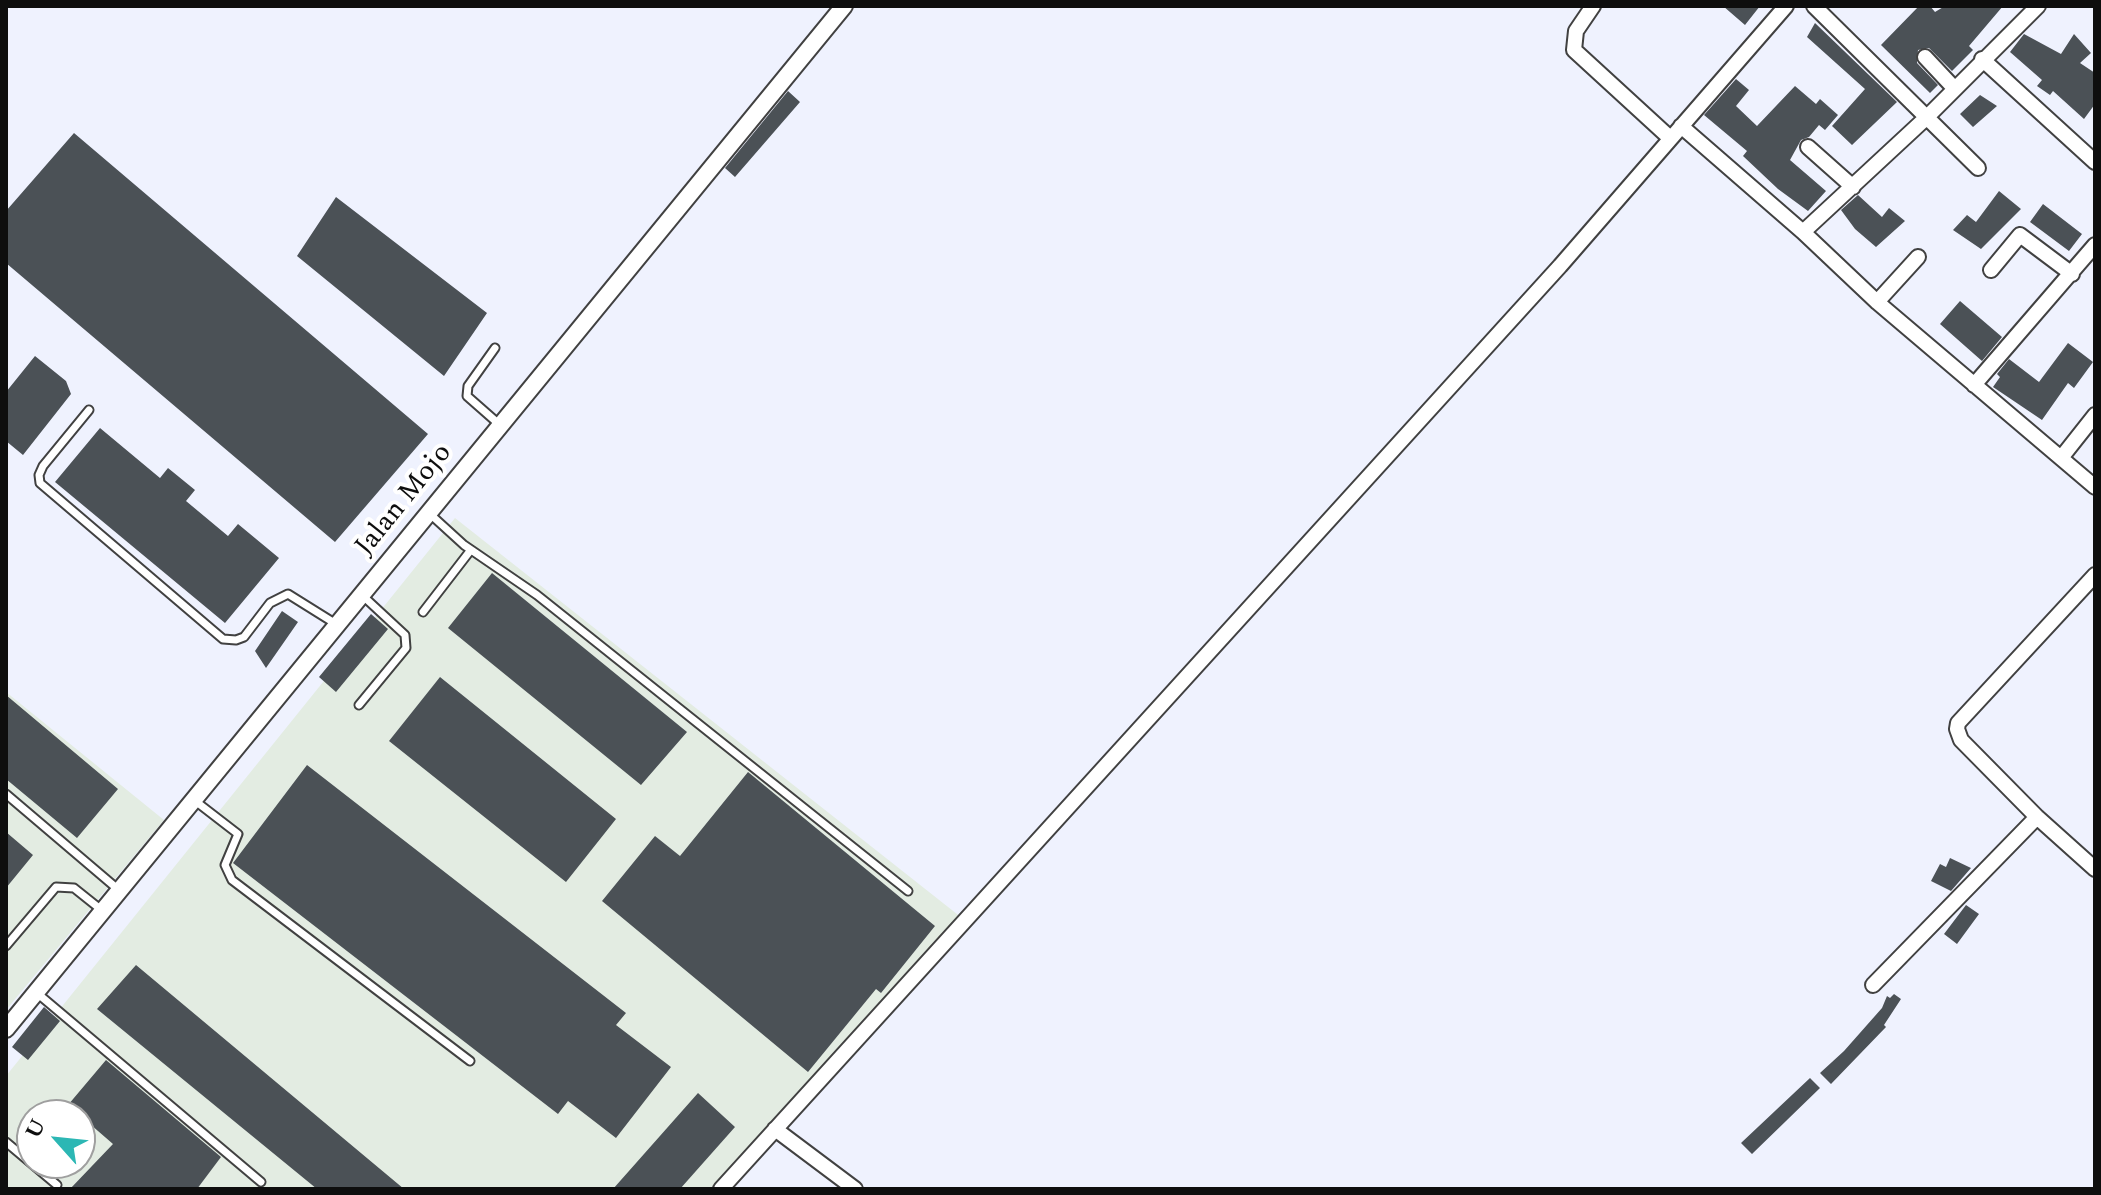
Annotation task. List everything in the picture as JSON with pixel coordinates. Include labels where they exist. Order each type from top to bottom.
[{"type":"street","name":"Jalan Mojo","points":[[6,1029],[844,6]]},
{"type":"street","points":[[1593,6],[1576,31],[1574,50],[1670,138]]},
{"type":"street","points":[[721,1189],[1560,266],[1786,6]]},
{"type":"street","points":[[1814,6],[1978,168]]},
{"type":"street","points":[[1803,232],[1927,117],[2037,6]]},
{"type":"street","points":[[1925,57],[1954,88]]},
{"type":"street","points":[[1982,59],[2095,162]]},
{"type":"street","points":[[1681,126],[1803,232],[1877,302],[2095,487]]},
{"type":"street","points":[[1808,147],[1853,187]]},
{"type":"street","points":[[1991,270],[2020,235],[2029,238],[2072,274]]},
{"type":"street","points":[[1974,385],[2095,245]]},
{"type":"street","points":[[1877,302],[1918,257]]},
{"type":"street","points":[[2061,458],[2095,415]]},
{"type":"street","points":[[2095,575],[1958,723],[1961,740],[2037,817],[2095,869]]},
{"type":"street","points":[[1873,985],[2037,817]]},
{"type":"street","points":[[775,1129],[855,1189]]},
{"type":"lane","points":[[495,348],[468,386],[467,396],[500,425]]},
{"type":"lane","points":[[89,410],[43,466],[40,483],[223,639],[244,637],[270,603],[288,594],[336,624]]},
{"type":"lane","points":[[429,512],[470,551],[537,595],[908,891]]},
{"type":"lane","points":[[423,612],[470,551]]},
{"type":"lane","points":[[359,705],[406,648],[405,635],[361,595]]},
{"type":"lane","points":[[6,794],[121,892]]},
{"type":"lane","points":[[193,800],[238,834],[225,865],[232,880],[470,1061]]},
{"type":"lane","points":[[6,946],[56,887],[74,888],[104,912]]},
{"type":"lane","points":[[37,993],[261,1182]]},
{"type":"lane","points":[[6,1142],[57,1185]]},
{"type":"shaded area","points":[[455,518],[962,918],[720,1189],[6,1189],[6,1076]]},
{"type":"shaded area","points":[[6,692],[164,820],[6,1010]]},
{"type":"building","points":[[1723,6],[1760,6],[1745,25]]},
{"type":"building","points":[[1919,6],[1930,6],[1935,12],[1945,6],[2003,6],[1969,46],[1973,50],[1952,71],[1929,48],[1918,50],[1917,63],[1938,85],[1930,93],[1881,45]]},
{"type":"building","points":[[1815,23],[1897,102],[1852,145],[1832,126],[1865,89],[1807,37]]},
{"type":"building","points":[[2024,34],[2061,54],[2074,34],[2091,53],[2080,63],[2095,73],[2095,104],[2084,119],[2053,91],[2050,95],[2037,86],[2042,80],[2010,52]]},
{"type":"building","points":[[1736,79],[1749,90],[1736,106],[1757,126],[1795,86],[1816,104],[1820,99],[1838,115],[1825,130],[1819,125],[1809,137],[1801,140],[1790,160],[1826,191],[1808,211],[1778,189],[1743,156],[1747,151],[1704,115]]},
{"type":"building","points":[[788,91],[800,102],[735,177],[725,168]]},
{"type":"building","points":[[1980,95],[1997,106],[1973,127],[1960,114]]},
{"type":"building","points":[[74,133],[428,434],[335,542],[6,263],[6,211]]},
{"type":"building","points":[[1999,191],[2021,209],[1981,249],[1953,230],[1967,215],[1976,222]]},
{"type":"building","points":[[1858,195],[1882,217],[1889,208],[1905,221],[1876,247],[1855,229],[1841,210]]},
{"type":"building","points":[[336,197],[487,313],[444,376],[297,256]]},
{"type":"building","points":[[2043,204],[2082,234],[2069,251],[2030,222]]},
{"type":"building","points":[[1960,301],[2002,337],[1982,361],[1940,324]]},
{"type":"building","points":[[2068,343],[2093,362],[2074,388],[2068,383],[2042,420],[1993,387],[2000,377],[1997,374],[2009,359],[2039,382]]},
{"type":"building","points":[[35,356],[66,381],[71,394],[23,455],[6,441],[6,392]]},
{"type":"building","points":[[100,428],[160,478],[168,468],[195,490],[186,501],[228,536],[238,524],[279,558],[225,623],[55,482]]},
{"type":"building","points":[[492,573],[687,732],[641,785],[448,628]]},
{"type":"building","points":[[282,611],[298,622],[266,668],[255,651]]},
{"type":"building","points":[[371,614],[388,629],[336,692],[319,677]]},
{"type":"building","points":[[440,677],[616,819],[566,882],[389,741]]},
{"type":"building","points":[[6,695],[118,789],[77,838],[6,779]]},
{"type":"building","points":[[307,765],[626,1013],[616,1025],[671,1067],[616,1138],[568,1101],[558,1114],[233,863]]},
{"type":"building","points":[[748,772],[935,926],[881,993],[876,989],[808,1072],[602,901],[655,836],[680,856]]},
{"type":"building","points":[[6,832],[33,855],[6,888]]},
{"type":"building","points":[[1950,858],[1971,868],[1951,891],[1931,881],[1940,864],[1946,867]]},
{"type":"building","points":[[1966,905],[1979,914],[1957,944],[1944,934]]},
{"type":"building","points":[[136,965],[404,1189],[317,1189],[97,1009]]},
{"type":"building","points":[[1894,994],[1901,999],[1884,1025],[1886,1027],[1831,1084],[1820,1073],[1882,1008],[1887,996],[1890,998]]},
{"type":"building","points":[[44,1007],[60,1021],[28,1060],[12,1047]]},
{"type":"building","points":[[106,1060],[221,1157],[197,1189],[70,1189],[80,1179],[96,1179],[96,1162],[113,1144],[96,1129],[96,1099],[73,1099]]},
{"type":"building","points":[[1810,1078],[1820,1088],[1752,1154],[1741,1143]]},
{"type":"building","points":[[698,1093],[735,1127],[680,1189],[613,1189]]}]
